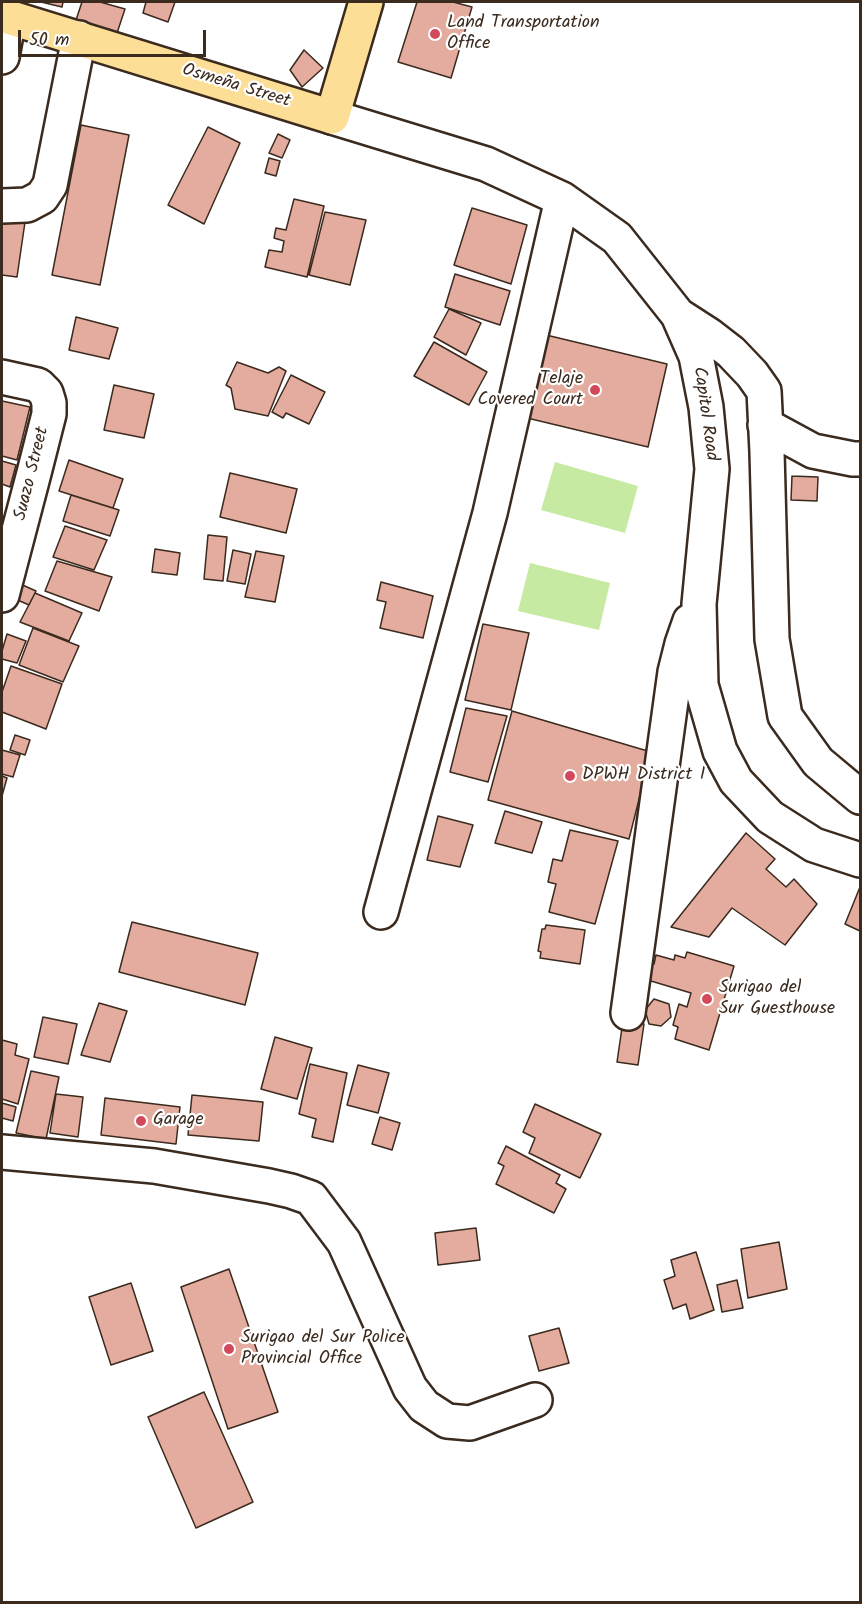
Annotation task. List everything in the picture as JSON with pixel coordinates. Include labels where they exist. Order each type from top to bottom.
[{"type":"main road","points":[[332,117],[366,2]]},
{"type":"main road","name":"Osmeña Street","points":[[5,16],[332,117]]},
{"type":"street","points":[[2,57],[5,16]]},
{"type":"street","points":[[2,207],[27,205],[42,197],[50,184],[79,38]]},
{"type":"street","name":"Capitol Road","points":[[332,117],[486,164],[562,199],[617,238],[678,315],[696,356],[706,407],[712,469],[699,604],[701,685],[720,751],[736,781],[770,817],[814,845],[861,860]]},
{"type":"street","points":[[381,912],[490,513],[562,199]]},
{"type":"street","points":[[678,315],[731,352],[752,374],[764,391],[772,639],[785,716],[818,762],[861,797]]},
{"type":"street","name":"Suazo Street","points":[[2,377],[33,384],[43,389],[49,403],[49,414],[2,595]]},
{"type":"street","points":[[765,425],[813,451],[861,459]]},
{"type":"street","points":[[628,1013],[675,672],[682,644],[699,604]]},
{"type":"street","points":[[2,1152],[154,1166],[269,1186],[311,1198],[344,1242],[410,1388],[424,1406],[447,1421],[470,1423],[535,1400]]},
{"type":"green space","points":[[555,462],[638,486],[625,533],[541,510]]},
{"type":"green space","points":[[530,563],[610,583],[599,630],[518,611]]},
{"type":"building","points":[[41,2],[63,2],[62,7]]},
{"type":"building","points":[[82,2],[100,2],[125,9],[116,36],[75,23]]},
{"type":"building","points":[[146,2],[175,2],[168,22],[143,13]]},
{"type":"building","name":"Land Transportation Office","points":[[417,2],[453,2],[472,7],[451,78],[398,62]]},
{"type":"building","points":[[304,50],[323,68],[302,87],[290,70]]},
{"type":"building","points":[[81,125],[129,135],[100,285],[52,275]]},
{"type":"building","points":[[208,127],[240,143],[204,224],[168,205]]},
{"type":"building","points":[[278,134],[290,140],[282,158],[269,153]]},
{"type":"building","points":[[269,158],[280,161],[276,176],[265,173]]},
{"type":"building","points":[[294,199],[324,206],[307,277],[265,267],[269,250],[282,252],[284,241],[274,238],[276,228],[286,230]]},
{"type":"building","points":[[472,208],[527,225],[511,284],[454,265]]},
{"type":"building","points":[[325,212],[366,220],[350,285],[309,275]]},
{"type":"building","points":[[2,219],[25,222],[17,277],[2,275]]},
{"type":"building","points":[[455,274],[510,291],[500,325],[445,307]]},
{"type":"building","points":[[449,309],[481,323],[466,355],[434,337]]},
{"type":"building","points":[[76,317],[118,328],[109,359],[69,350]]},
{"type":"building","name":"Telaje Covered Court","points":[[542,334],[667,364],[648,447],[523,417]]},
{"type":"building","points":[[434,342],[487,372],[469,405],[414,376]]},
{"type":"building","points":[[237,362],[268,373],[279,367],[286,371],[268,416],[235,409],[231,388],[226,385]]},
{"type":"building","points":[[291,375],[325,392],[309,424],[286,413],[283,418],[272,412]]},
{"type":"building","points":[[114,385],[154,394],[144,438],[104,430]]},
{"type":"building","points":[[2,401],[30,407],[17,460],[2,456]]},
{"type":"building","points":[[69,460],[123,479],[113,508],[59,491]]},
{"type":"building","points":[[2,461],[16,465],[10,487],[2,484]]},
{"type":"building","points":[[230,473],[297,489],[286,533],[220,517]]},
{"type":"building","points":[[792,476],[818,477],[817,501],[791,500]]},
{"type":"building","points":[[71,495],[119,510],[110,536],[63,521]]},
{"type":"building","points":[[65,526],[107,540],[94,570],[53,557]]},
{"type":"building","points":[[208,535],[227,537],[223,581],[204,579]]},
{"type":"building","points":[[155,549],[180,553],[177,575],[152,572]]},
{"type":"building","points":[[233,550],[251,554],[245,584],[227,581]]},
{"type":"building","points":[[256,551],[284,556],[275,602],[245,597]]},
{"type":"building","points":[[57,561],[112,577],[99,611],[45,591]]},
{"type":"building","points":[[381,582],[433,596],[423,638],[380,628],[386,602],[377,600]]},
{"type":"building","points":[[18,583],[36,591],[29,605],[13,598]]},
{"type":"building","points":[[35,593],[82,613],[69,641],[20,622]]},
{"type":"building","points":[[483,624],[529,633],[511,710],[465,700]]},
{"type":"building","points":[[33,628],[79,646],[63,682],[19,665]]},
{"type":"building","points":[[7,634],[26,641],[17,663],[2,659]]},
{"type":"building","points":[[11,666],[62,684],[46,729],[2,712],[2,692]]},
{"type":"building","points":[[466,708],[507,716],[488,782],[450,772]]},
{"type":"building","name":"DPWH District I","points":[[512,711],[651,752],[629,839],[488,800]]},
{"type":"building","points":[[15,735],[30,740],[25,755],[10,750]]},
{"type":"building","points":[[2,750],[20,755],[13,777],[2,774]]},
{"type":"building","points":[[2,776],[7,778],[2,796]]},
{"type":"building","points":[[505,811],[542,822],[532,853],[495,843]]},
{"type":"building","points":[[438,816],[473,825],[460,867],[427,860]]},
{"type":"building","points":[[570,830],[618,841],[595,924],[549,912],[556,884],[548,882],[553,859],[562,861]]},
{"type":"building","points":[[746,833],[775,859],[766,869],[786,887],[794,879],[817,904],[785,945],[732,908],[709,937],[671,927]]},
{"type":"building","points":[[860,887],[860,931],[845,924]]},
{"type":"building","points":[[132,922],[258,953],[245,1005],[119,972]]},
{"type":"building","points":[[546,925],[585,930],[580,964],[540,958],[541,952],[538,951],[542,929],[545,929]]},
{"type":"building","name":"Surigao del Sur Guesthouse","points":[[687,952],[734,966],[709,1050],[675,1039],[678,1027],[673,1025],[679,1004],[687,1007],[691,993],[641,978],[646,961],[654,964],[656,955],[674,960],[675,955],[685,958]]},
{"type":"building","points":[[654,999],[669,1004],[671,1017],[661,1026],[649,1024],[645,1010]]},
{"type":"building","points":[[99,1003],[127,1011],[110,1062],[81,1055]]},
{"type":"building","points":[[43,1017],[77,1024],[68,1064],[34,1057]]},
{"type":"building","points":[[623,1021],[644,1024],[638,1065],[617,1062]]},
{"type":"building","points":[[275,1037],[312,1048],[297,1099],[261,1089]]},
{"type":"building","points":[[2,1040],[17,1044],[15,1055],[29,1059],[18,1104],[2,1099]]},
{"type":"building","points":[[310,1064],[347,1073],[333,1142],[312,1137],[316,1119],[299,1114]]},
{"type":"building","points":[[358,1065],[389,1073],[378,1113],[347,1105]]},
{"type":"building","points":[[31,1071],[59,1077],[46,1139],[16,1133]]},
{"type":"building","points":[[56,1094],[83,1097],[78,1137],[50,1133]]},
{"type":"building","points":[[192,1095],[263,1102],[259,1141],[188,1135]]},
{"type":"building","name":"Garage","points":[[105,1098],[180,1107],[176,1144],[101,1135]]},
{"type":"building","points":[[2,1103],[16,1107],[13,1121],[2,1118]]},
{"type":"building","points":[[535,1104],[601,1134],[580,1178],[529,1153],[535,1138],[523,1132]]},
{"type":"building","points":[[380,1117],[400,1123],[392,1150],[372,1144]]},
{"type":"building","points":[[506,1146],[560,1175],[556,1183],[566,1189],[554,1213],[496,1184],[504,1166],[498,1163]]},
{"type":"building","points":[[476,1228],[480,1260],[438,1265],[435,1233]]},
{"type":"building","points":[[779,1242],[787,1289],[748,1298],[741,1249]]},
{"type":"building","points":[[696,1252],[714,1310],[690,1319],[686,1304],[673,1309],[664,1280],[675,1276],[671,1260]]},
{"type":"building","name":"Surigao del Sur Police Provincial Office","points":[[229,1269],[278,1412],[228,1429],[181,1287]]},
{"type":"building","points":[[737,1280],[743,1308],[722,1312],[717,1285]]},
{"type":"building","points":[[131,1283],[153,1351],[111,1365],[89,1297]]},
{"type":"building","points":[[559,1328],[569,1363],[539,1371],[529,1336]]},
{"type":"building","points":[[204,1392],[253,1502],[196,1528],[148,1417]]},
{"type":"place","name":"Land Transportation Office","points":[[435,34]]},
{"type":"place","name":"Telaje Covered Court","points":[[595,390]]},
{"type":"place","name":"DPWH District I","points":[[570,776]]},
{"type":"place","name":"Surigao del Sur Guesthouse","points":[[707,999]]},
{"type":"place","name":"Garage","points":[[141,1121]]},
{"type":"place","name":"Surigao del Sur Police Provincial Office","points":[[229,1349]]}]
